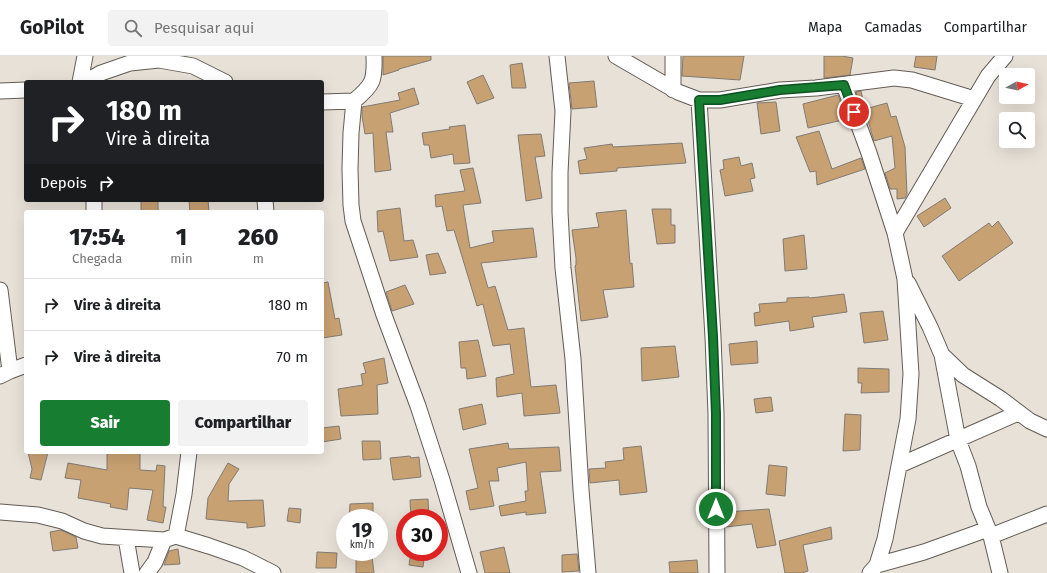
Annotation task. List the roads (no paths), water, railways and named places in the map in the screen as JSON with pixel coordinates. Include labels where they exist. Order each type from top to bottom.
[{"type":"street","points":[[80,80],[85,56]]},
{"type":"street","points":[[324,102],[354,101],[367,90],[375,74],[374,56]]},
{"type":"street","points":[[557,56],[563,111],[560,173],[562,244],[588,573]]},
{"type":"street","points":[[616,56],[673,90],[699,100],[720,100],[780,90],[844,85],[894,78],[912,80],[974,99]]},
{"type":"street","points":[[673,56],[673,90]]},
{"type":"street","points":[[895,233],[988,76],[1005,56]]},
{"type":"street","points":[[89,80],[101,73],[130,63],[159,60],[194,66],[221,80]]},
{"type":"street","points":[[844,85],[869,153],[895,233],[906,279],[911,374],[908,419],[885,539],[873,569]]},
{"type":"street","points":[[0,91],[24,90]]},
{"type":"street","points":[[699,100],[714,345],[717,573]]},
{"type":"street","points":[[354,101],[350,169],[353,221],[384,315],[418,406],[442,480],[469,573]]},
{"type":"street","points":[[906,279],[942,355],[958,440],[968,466],[979,507],[989,532],[1000,573]]},
{"type":"street","points":[[0,290],[5,374],[24,367]]},
{"type":"street","points":[[942,355],[963,375],[1001,399],[1030,421],[1047,429]]},
{"type":"street","points":[[900,465],[1018,413]]},
{"type":"street","points":[[147,573],[170,538],[184,494],[189,454]]},
{"type":"street","points":[[0,512],[38,515],[62,521],[84,531],[102,536],[126,538],[170,538],[210,546],[243,558],[273,573]]},
{"type":"street","points":[[873,569],[1047,514]]},
{"type":"street","points":[[126,538],[132,573]]}]
